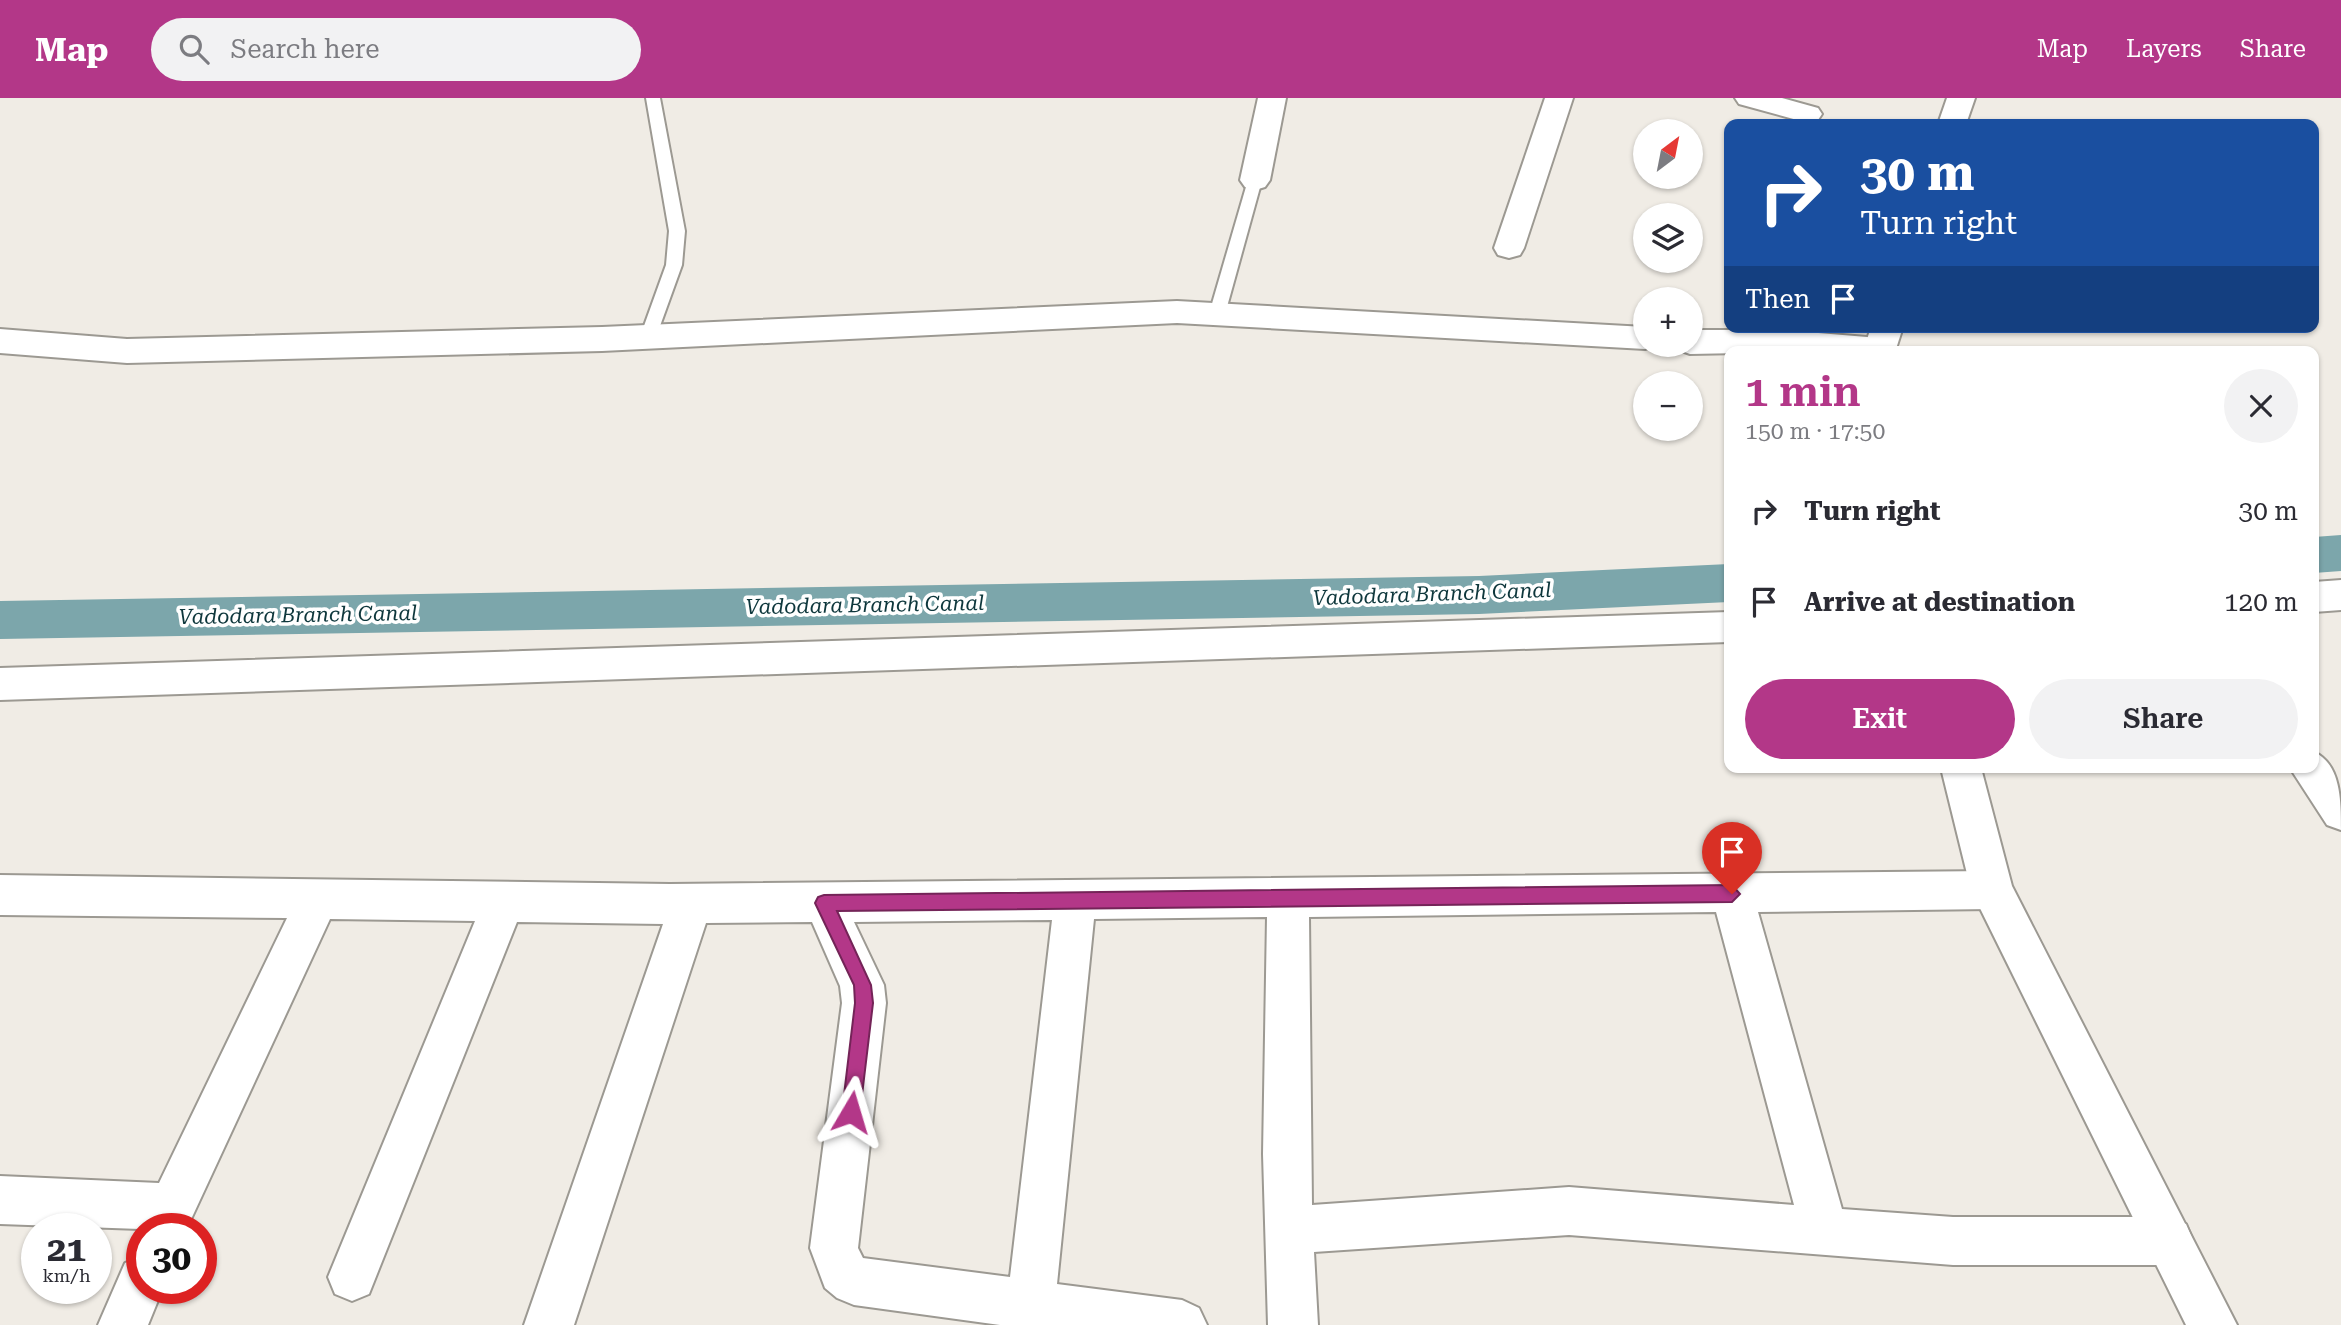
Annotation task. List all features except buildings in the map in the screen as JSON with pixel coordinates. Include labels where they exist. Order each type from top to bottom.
[{"type":"street","points":[[1255,180],[1272,98]]},
{"type":"street","points":[[1510,248],[1559,98]]},
{"type":"street","points":[[1749,98],[1808,112]]},
{"type":"street","points":[[1954,119],[1961,98]]},
{"type":"street","points":[[0,341],[127,351],[648,337],[1177,312],[1633,337]]},
{"type":"street","points":[[1703,342],[1881,343]]},
{"type":"street","points":[[2319,597],[2341,595]]},
{"type":"street","points":[[0,684],[1724,627]]},
{"type":"street","points":[[1963,773],[1992,890],[2212,1325]]},
{"type":"street","points":[[2313,773],[2341,812]]},
{"type":"street","points":[[0,895],[691,904],[1992,890]]},
{"type":"street","points":[[1732,894],[1825,1231]]},
{"type":"street","points":[[1288,897],[1286,1154],[1293,1325]]},
{"type":"street","points":[[169,1213],[318,900]]},
{"type":"street","points":[[1031,1304],[1074,900]]},
{"type":"street","points":[[352,1277],[504,902]]},
{"type":"street","points":[[824,903],[862,985],[864,1003],[834,1248],[836,1262],[843,1274],[854,1281],[1182,1325]]},
{"type":"street","points":[[549,1325],[691,904]]},
{"type":"street","points":[[0,1200],[126,1214]]},
{"type":"street","points":[[1290,1230],[1569,1211],[1953,1241],[2169,1241]]},
{"type":"street","points":[[123,1325],[132,1304]]},
{"type":"lane","points":[[648,337],[674,265],[677,231],[653,98]]},
{"type":"lane","points":[[1217,314],[1255,180]]},
{"type":"waterway","name":"Vadodara Branch Canal","points":[[2319,555],[2341,553]]},
{"type":"waterway","name":"Vadodara Branch Canal","points":[[0,620],[1479,595],[1724,583]]},
{"type":"route","points":[[851,1112],[864,1003],[862,985],[824,903],[1732,894]]}]
